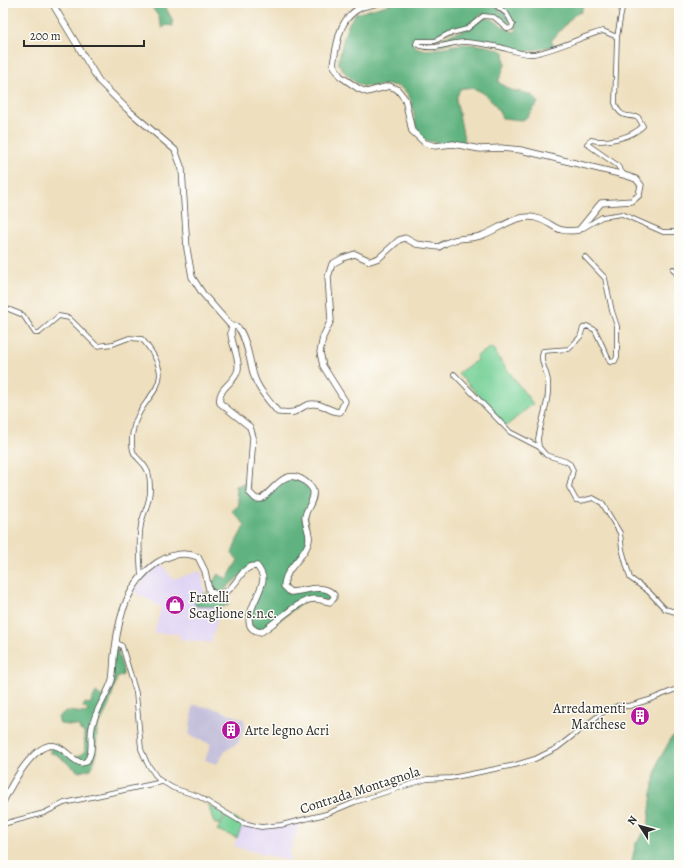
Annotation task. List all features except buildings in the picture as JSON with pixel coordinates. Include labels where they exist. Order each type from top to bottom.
[{"type":"main road","points":[[52,3],[100,81],[127,109],[174,150],[182,169],[187,249],[192,277],[203,294],[232,327],[236,326],[242,331],[254,377],[259,387],[278,412],[294,412],[306,404],[325,406],[334,412],[340,412],[345,401],[323,366],[320,352],[323,338],[331,320],[328,277],[332,264],[355,254],[370,261],[374,260],[379,258],[399,240],[405,238],[416,244],[439,247],[449,240],[482,235],[519,219],[535,218],[565,232],[579,230],[601,203],[632,201],[639,195],[641,186],[636,179],[624,174],[521,150],[502,148],[480,149],[453,144],[435,146],[424,143],[412,131],[405,99],[397,89],[389,86],[367,92],[359,89],[340,76],[333,64],[342,24],[354,12],[364,6],[378,3]]},
{"type":"main road","points":[[3,802],[14,781],[40,749],[50,745],[58,746],[81,763],[86,762],[89,758],[92,746],[92,728],[103,698],[110,685],[113,674],[118,624],[129,593],[140,577],[164,558],[181,553],[189,553],[198,557],[205,571],[209,590],[215,594],[229,591],[247,568],[252,565],[257,566],[262,572],[262,589],[255,599],[249,618],[250,627],[255,631],[261,632],[306,600],[314,599],[330,602],[334,598],[334,594],[329,591],[314,589],[290,592],[284,586],[289,570],[309,544],[310,537],[305,516],[313,497],[313,491],[305,482],[293,476],[282,478],[261,499],[256,499],[249,492],[252,438],[250,427],[220,403],[219,398],[223,390],[235,378],[238,372],[238,357],[231,334],[232,327]]},
{"type":"street","points":[[493,3],[510,18],[513,25],[511,28],[508,29],[494,16],[483,16],[467,29],[448,34],[435,41],[418,41],[416,44],[423,48],[435,48],[456,42],[466,42],[501,47],[526,54],[555,48],[603,31],[617,37]]},
{"type":"street","points":[[623,3],[617,37],[615,103],[618,112],[624,116],[638,117],[643,126],[638,131],[624,137],[600,142],[591,140],[587,144],[617,165],[624,174]]},
{"type":"street","points":[[579,230],[602,217],[622,214],[663,232],[679,232]]},
{"type":"street","points":[[539,447],[538,439],[548,391],[548,380],[542,360],[543,351],[569,349],[580,338],[583,328],[587,326],[595,330],[610,362],[615,361],[617,357],[617,326],[612,311],[605,278],[585,257]]},
{"type":"street","points":[[674,269],[679,277]]},
{"type":"street","points":[[3,307],[23,315],[35,332],[39,333],[59,316],[69,318],[97,346],[113,344],[129,338],[142,339],[152,350],[160,365],[161,376],[159,385],[140,411],[133,425],[132,453],[148,472],[150,491],[148,504],[141,525],[140,577]]},
{"type":"street","points":[[454,374],[510,432],[539,447],[546,455],[570,464],[573,470],[569,487],[576,500],[582,501],[593,498],[597,499],[607,509],[620,533],[622,550],[630,578],[648,591],[665,610],[679,613]]},
{"type":"street","points":[[116,642],[122,646],[136,693],[141,749],[147,763],[158,779],[162,782]]},
{"type":"street","name":"Contrada Montagnola","points":[[162,782],[173,788],[198,796],[243,823],[261,827],[281,825],[326,814],[355,802],[427,780],[451,778],[515,766],[535,759],[557,748],[603,712],[617,706],[629,706],[649,700],[679,688]]},
{"type":"street","points":[[3,824],[44,813],[64,803],[162,782]]},
{"type":"shaded area","points":[[162,564],[173,579],[201,571],[205,593],[194,600],[196,606],[221,607],[211,643],[179,639],[180,634],[154,633],[161,607],[134,592],[151,571]]},
{"type":"shaded area","points":[[193,705],[213,708],[244,719],[245,726],[238,743],[225,751],[217,764],[205,760],[211,744],[189,735]]},
{"type":"shaded area","points":[[300,821],[290,852],[290,861],[234,846],[243,823],[261,827]]},
{"type":"green space","points":[[149,3],[163,3],[172,19],[173,26],[167,25],[162,28],[158,16]]},
{"type":"green space","points":[[394,3],[493,4],[509,19],[510,26],[508,27],[495,16],[482,14],[464,28],[448,31],[433,38],[416,39],[413,42],[414,46],[425,50],[430,50],[456,45],[474,44],[487,46],[504,52],[505,65],[498,82],[507,88],[533,96],[536,99],[538,103],[529,115],[523,120],[502,118],[491,100],[486,95],[474,89],[460,89],[456,99],[465,144],[456,141],[441,143],[427,141],[421,136],[415,124],[412,103],[405,91],[400,87],[390,85],[369,87],[363,86],[349,76],[338,63],[344,37],[349,23],[355,14]]},
{"type":"green space","points":[[495,3],[584,3],[581,12],[574,15],[551,41],[554,46],[524,52],[485,42],[460,39],[435,47],[422,45],[423,43],[434,42],[446,36],[468,29],[483,17],[492,19],[510,31],[517,31],[513,22]]},
{"type":"green space","points":[[492,347],[533,404],[506,426],[458,373],[477,360],[476,356]]},
{"type":"green space","points":[[282,478],[299,478],[313,491],[307,510],[309,544],[289,570],[286,589],[314,589],[332,592],[333,601],[306,600],[273,625],[255,631],[249,618],[263,579],[257,566],[243,573],[220,594],[209,588],[218,574],[227,579],[238,560],[232,554],[236,542],[245,525],[232,511],[239,505],[235,486],[249,483],[249,492],[261,499]]},
{"type":"green space","points":[[205,593],[216,597],[227,595],[229,605],[221,607],[196,606],[193,600]]},
{"type":"green space","points":[[115,649],[118,650],[123,675],[117,678],[109,705],[97,729],[96,757],[91,769],[79,772],[56,754],[50,753],[50,745],[73,758],[79,756],[85,751],[84,732],[80,730],[79,726],[60,724],[58,717],[66,711],[86,713],[88,710],[83,707],[85,703],[90,704],[96,692],[102,697],[110,685]]},
{"type":"green space","points":[[672,737],[679,737],[679,865],[631,865],[636,843],[648,827],[653,784],[659,760]]},
{"type":"green space","points":[[208,804],[225,816],[219,825],[214,823]]},
{"type":"green space","points":[[228,815],[243,823],[237,838],[217,830]]},
{"type":"place","name":"Fratelli Scaglione s.n.c.","points":[[175,605]]},
{"type":"place","name":"Arredamenti Marchese","points":[[640,716]]},
{"type":"place","name":"Arte legno Acri","points":[[231,730]]}]
